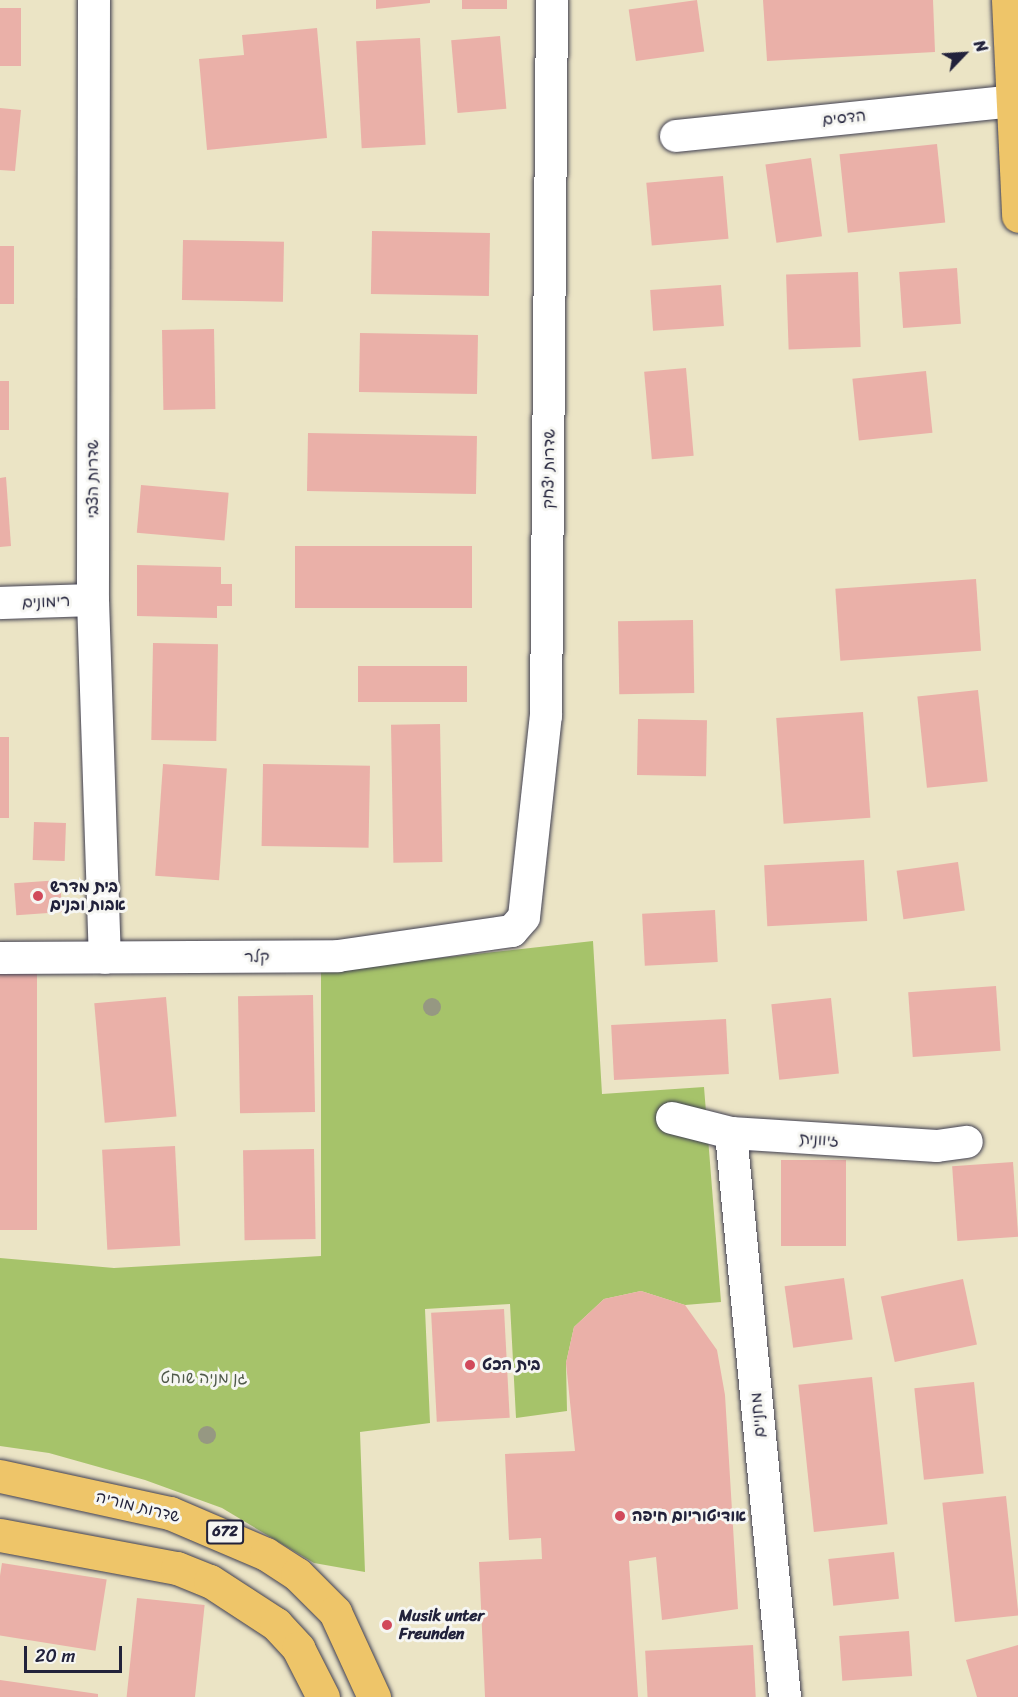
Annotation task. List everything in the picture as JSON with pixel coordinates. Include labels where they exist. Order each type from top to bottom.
[{"type":"main road","points":[[1008,0],[1018,216]]},
{"type":"main road","name":"שדרות מוריה","points":[[0,1476],[170,1513],[266,1554],[297,1574],[335,1612],[374,1697]]},
{"type":"main road","points":[[0,1535],[177,1568],[210,1581],[276,1624],[298,1648],[323,1697]]},
{"type":"street","name":"שדרות הצבי","points":[[94,0],[93,600],[105,958]]},
{"type":"street","name":"שדרות יצחק","points":[[512,931],[524,917],[531,896],[546,716],[552,0]]},
{"type":"street","name":"הדסים","points":[[676,136],[1012,101]]},
{"type":"street","name":"רימונים","points":[[0,603],[93,600]]},
{"type":"street","name":"קלר","points":[[0,958],[338,956],[512,931]]},
{"type":"street","name":"זיוונית","points":[[672,1118],[731,1133],[938,1146],[968,1142]]},
{"type":"street","name":"מחניים","points":[[731,1133],[784,1697]]},
{"type":"green space","name":"גן מניה שוחט","points":[[593,941],[602,1094],[704,1087],[721,1302],[685,1305],[641,1291],[604,1299],[574,1327],[566,1363],[567,1411],[516,1418],[510,1304],[425,1309],[430,1423],[360,1432],[365,1572],[314,1563],[222,1508],[145,1480],[49,1453],[0,1446],[0,1258],[114,1268],[321,1256],[321,971]]},
{"type":"building","points":[[376,0],[430,0],[430,3],[376,9]]},
{"type":"building","points":[[462,0],[507,0],[507,9],[462,9]]},
{"type":"building","points":[[697,0],[704,51],[636,61],[629,10]]},
{"type":"building","points":[[763,0],[933,0],[935,52],[767,61]]},
{"type":"building","points":[[0,8],[21,8],[21,66],[0,66]]},
{"type":"building","points":[[317,28],[327,138],[207,150],[199,59],[244,55],[242,35]]},
{"type":"building","points":[[500,36],[506,109],[458,113],[451,40]]},
{"type":"building","points":[[420,38],[426,145],[362,148],[356,41]]},
{"type":"building","points":[[0,108],[21,110],[15,171],[0,170]]},
{"type":"building","points":[[937,144],[945,223],[848,233],[840,154]]},
{"type":"building","points":[[811,158],[822,236],[776,243],[765,164]]},
{"type":"building","points":[[723,176],[728,239],[652,245],[646,183]]},
{"type":"building","points":[[372,231],[490,233],[489,296],[371,294]]},
{"type":"building","points":[[183,240],[284,242],[283,302],[182,300]]},
{"type":"building","points":[[0,246],[14,246],[14,304],[0,304]]},
{"type":"building","points":[[957,268],[961,324],[903,328],[899,272]]},
{"type":"building","points":[[858,272],[861,347],[789,349],[786,275]]},
{"type":"building","points":[[721,285],[724,326],[653,331],[650,290]]},
{"type":"building","points":[[214,329],[215,409],[163,410],[162,330]]},
{"type":"building","points":[[360,333],[478,335],[477,394],[359,392]]},
{"type":"building","points":[[686,368],[694,456],[652,459],[644,372]]},
{"type":"building","points":[[926,371],[932,433],[859,440],[852,379]]},
{"type":"building","points":[[0,381],[9,381],[9,430],[0,430]]},
{"type":"building","points":[[308,433],[477,436],[476,494],[307,491]]},
{"type":"building","points":[[6,477],[11,546],[0,547],[0,478]]},
{"type":"building","points":[[141,485],[229,493],[224,540],[137,533]]},
{"type":"building","points":[[295,546],[472,546],[472,608],[295,608]]},
{"type":"building","points":[[137,565],[221,567],[221,584],[232,584],[232,606],[217,606],[217,618],[137,616]]},
{"type":"building","points":[[976,579],[981,651],[840,661],[835,589]]},
{"type":"building","points":[[693,620],[694,693],[619,694],[618,621]]},
{"type":"building","points":[[153,643],[218,644],[216,741],[151,740]]},
{"type":"building","points":[[358,666],[467,666],[467,702],[358,702]]},
{"type":"building","points":[[978,690],[988,781],[927,788],[917,696]]},
{"type":"building","points":[[863,712],[870,818],[784,824],[776,718]]},
{"type":"building","points":[[638,719],[707,720],[706,776],[637,775]]},
{"type":"building","points":[[440,724],[442,862],[393,863],[391,725]]},
{"type":"building","points":[[0,737],[9,737],[9,818],[0,818]]},
{"type":"building","points":[[163,764],[227,768],[219,880],[155,876]]},
{"type":"building","points":[[263,764],[370,766],[369,848],[262,846]]},
{"type":"building","points":[[34,822],[66,823],[65,861],[33,860]]},
{"type":"building","points":[[864,860],[867,921],[767,926],[764,865]]},
{"type":"building","points":[[958,862],[965,911],[903,919],[897,871]]},
{"type":"building","name":"בית מדרש אבות ובנים","points":[[60,880],[62,912],[16,915],[14,883]]},
{"type":"building","points":[[715,910],[718,962],[645,966],[642,914]]},
{"type":"building","points":[[0,971],[37,971],[37,1230],[0,1230]]},
{"type":"building","points":[[996,986],[1001,1051],[913,1057],[908,992]]},
{"type":"building","points":[[313,995],[315,1112],[240,1113],[238,996]]},
{"type":"building","points":[[166,997],[176,1117],[105,1123],[94,1003]]},
{"type":"building","points":[[831,998],[839,1074],[779,1080],[771,1004]]},
{"type":"building","points":[[726,1019],[729,1074],[614,1080],[611,1025]]},
{"type":"building","points":[[175,1146],[180,1246],[107,1250],[102,1150]]},
{"type":"building","points":[[314,1149],[316,1239],[245,1240],[243,1150]]},
{"type":"building","points":[[781,1160],[846,1160],[846,1246],[781,1246]]},
{"type":"building","points":[[1013,1162],[1018,1237],[957,1241],[952,1166]]},
{"type":"building","points":[[844,1278],[853,1339],[793,1348],[785,1286]]},
{"type":"building","points":[[963,1279],[977,1345],[895,1362],[881,1296]]},
{"type":"building","name":"אודיטוריום חיפה","points":[[641,1291],[685,1305],[717,1350],[725,1395],[738,1609],[662,1620],[656,1557],[629,1561],[638,1697],[485,1697],[479,1562],[542,1559],[541,1538],[509,1540],[505,1454],[575,1451],[566,1363],[574,1327],[604,1299]]},
{"type":"building","name":"בית הכט","points":[[504,1309],[510,1418],[437,1422],[431,1313]]},
{"type":"building","points":[[872,1377],[887,1524],[814,1532],[798,1385]]},
{"type":"building","points":[[974,1382],[984,1473],[924,1480],[914,1388]]},
{"type":"building","points":[[1006,1496],[1018,1615],[955,1622],[942,1503]]},
{"type":"building","points":[[894,1552],[899,1599],[833,1606],[828,1559]]},
{"type":"building","points":[[2,1563],[107,1580],[95,1651],[0,1636]]},
{"type":"building","points":[[137,1598],[205,1605],[195,1697],[127,1697]]},
{"type":"building","points":[[909,1631],[912,1676],[842,1681],[839,1636]]},
{"type":"building","points":[[753,1645],[756,1697],[648,1697],[645,1651]]},
{"type":"building","points":[[1018,1645],[1018,1697],[977,1697],[966,1660]]},
{"type":"building","points":[[0,1680],[98,1694],[98,1697],[0,1697]]},
{"type":"place","name":"בית מדרש אבות ובנים","points":[[38,896]]},
{"type":"place","name":"בית הכט","points":[[470,1365]]},
{"type":"place","name":"אודיטוריום חיפה","points":[[620,1516]]},
{"type":"place","name":"Musik unter Freunden","points":[[387,1625]]}]
